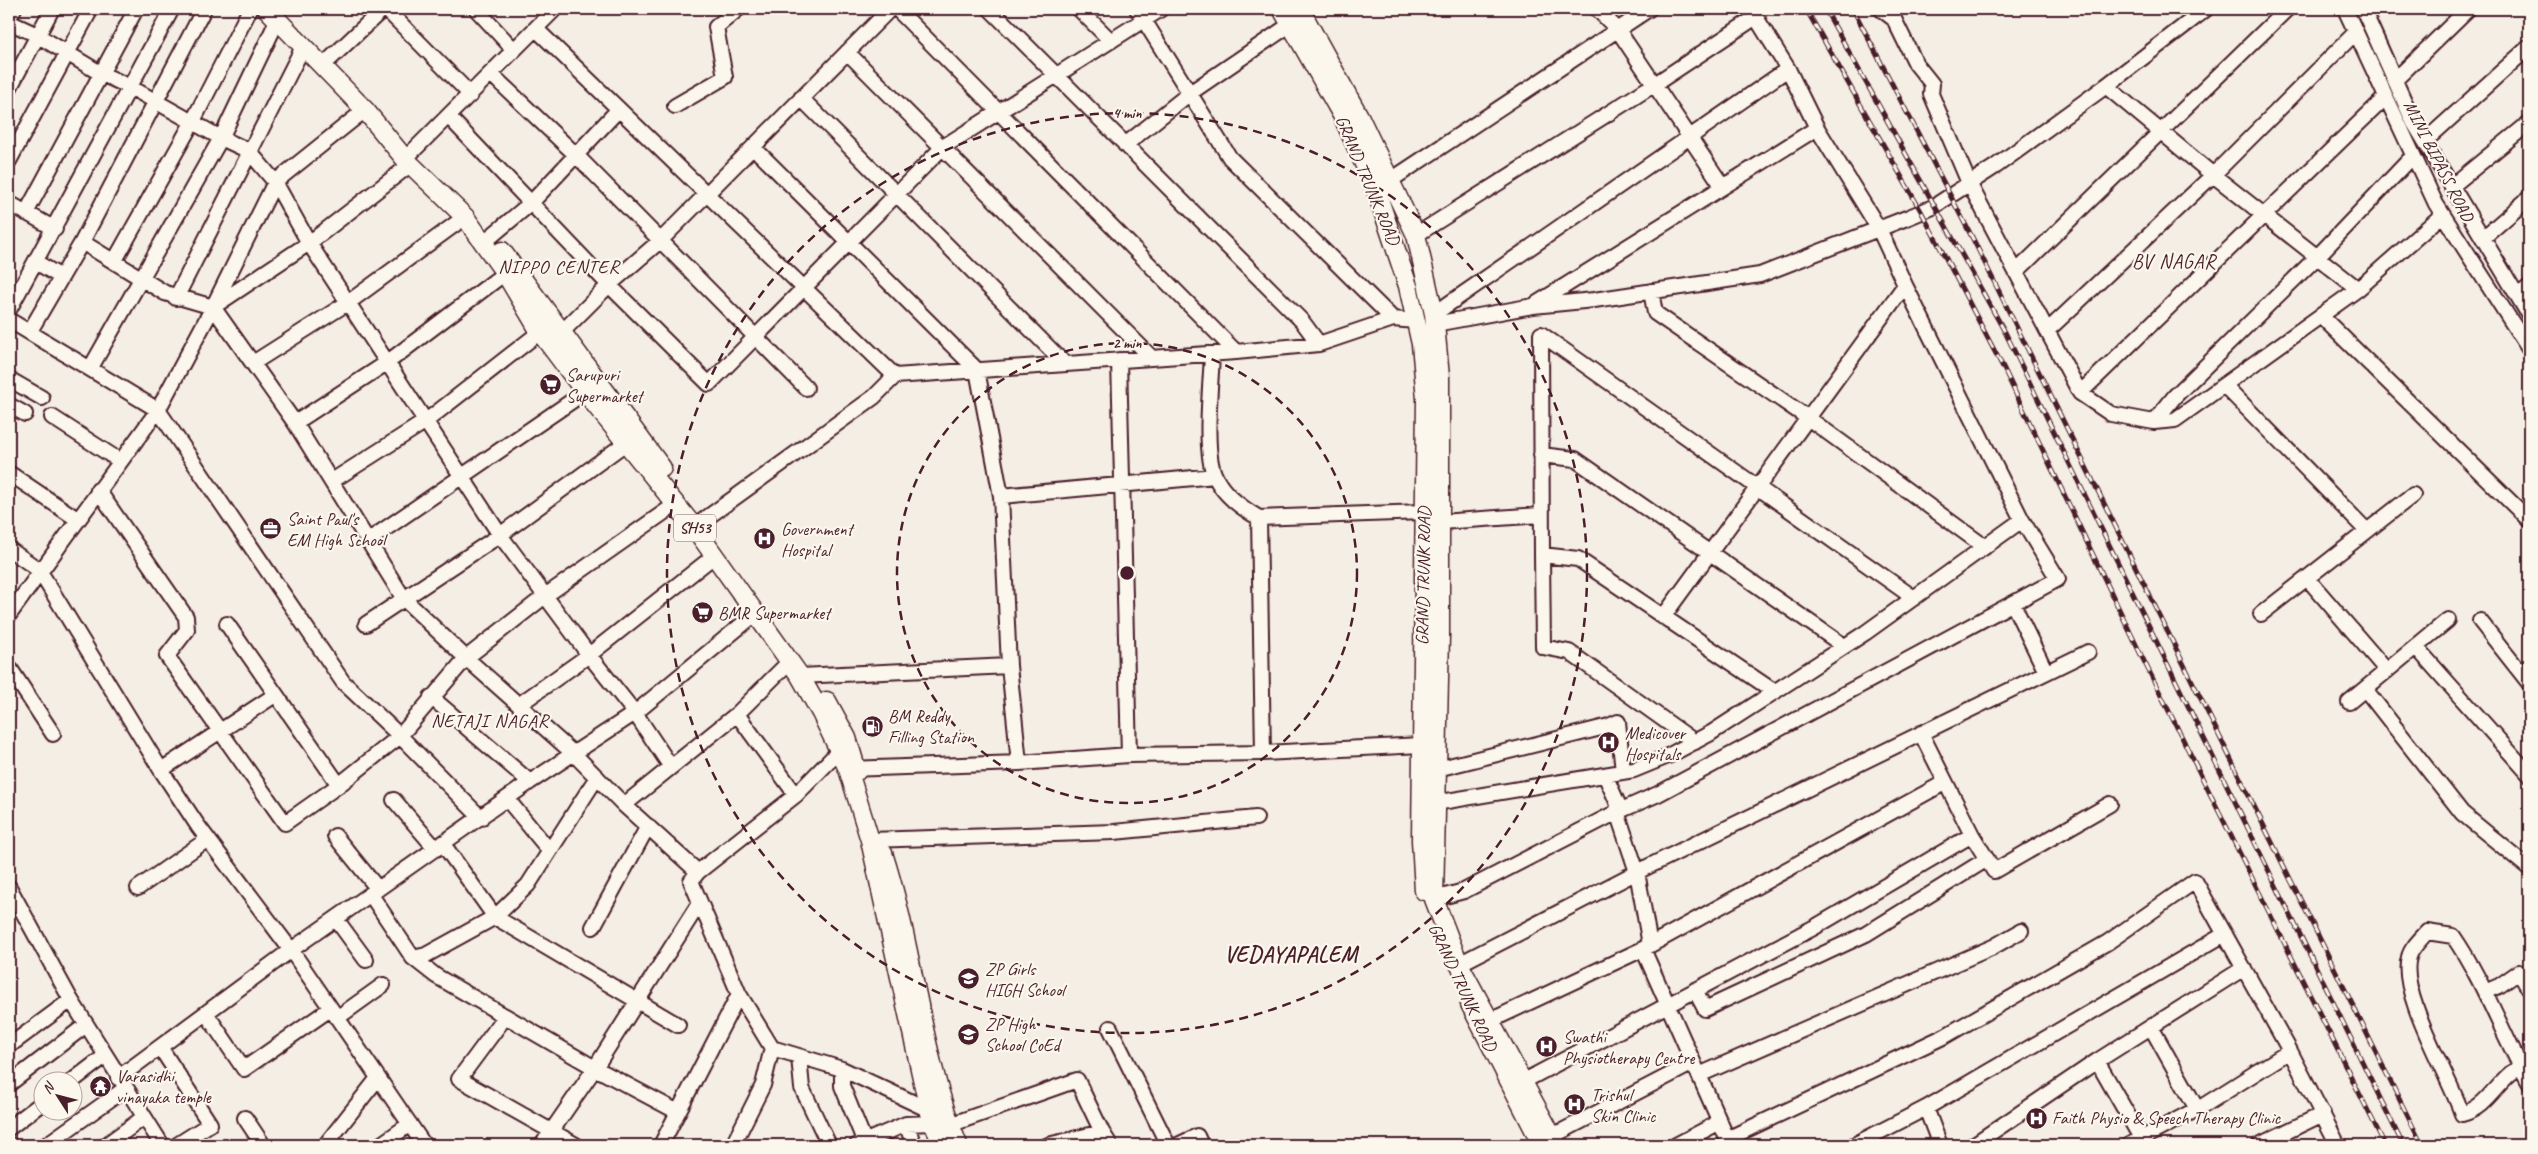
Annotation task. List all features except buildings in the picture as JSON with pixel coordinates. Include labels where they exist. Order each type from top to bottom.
[{"type":"main road","name":"GRAND TRUNK ROAD","points":[[1282,9],[1383,186],[1415,321],[1431,330],[1426,399],[1429,503],[1435,529],[1422,745],[1420,840],[1424,902],[1444,952],[1486,1023],[1546,1143]]},
{"type":"main road","points":[[1300,9],[1334,70],[1383,186],[1416,235],[1427,282],[1431,330]]},
{"type":"main road","name":"SH53","points":[[277,12],[330,60],[410,158],[486,240],[512,262],[551,336],[585,392],[676,504],[698,525],[714,556],[755,614],[790,661],[805,675],[838,752],[852,769]]},
{"type":"main road","name":"SH53","points":[[277,12],[304,44],[486,240],[505,273],[551,336],[698,525],[805,675],[847,738],[852,769],[875,840],[895,889],[942,1108],[938,1127]]},
{"type":"main road","points":[[1408,286],[1427,282]]},
{"type":"main road","points":[[1435,529],[1437,769],[1434,899],[1459,964],[1486,1023],[1524,1081],[1546,1143]]},
{"type":"main road","name":"SH53","points":[[875,840],[938,1127],[958,1145]]},
{"type":"street","points":[[9,17],[14,9]]},
{"type":"street","points":[[9,89],[52,9]]},
{"type":"street","points":[[9,161],[91,9]]},
{"type":"street","points":[[26,213],[136,9]]},
{"type":"street","points":[[9,310],[172,9]]},
{"type":"street","points":[[30,331],[82,242],[204,9]]},
{"type":"street","points":[[114,262],[192,123],[250,9]]},
{"type":"street","points":[[330,60],[384,9],[471,94]]},
{"type":"street","points":[[476,9],[514,50]]},
{"type":"street","points":[[213,307],[310,242],[410,158],[448,117],[556,9]]},
{"type":"street","points":[[675,106],[725,77],[716,27],[738,9]]},
{"type":"street","points":[[332,481],[426,421],[551,336],[661,240],[890,9]]},
{"type":"street","points":[[897,9],[1236,352]]},
{"type":"street","points":[[990,9],[1302,321],[1319,344]]},
{"type":"street","points":[[1079,9],[1111,41]]},
{"type":"street","points":[[448,117],[609,285],[709,384],[943,147],[1111,41],[1141,14],[1161,9]]},
{"type":"street","points":[[1597,9],[1618,30],[1723,187]]},
{"type":"street","points":[[1383,186],[1649,9]]},
{"type":"street","points":[[1881,9],[1894,19],[1916,64],[1932,84],[1931,94],[1969,183],[2080,392],[2111,414],[2154,422],[2175,420],[2358,289],[2442,215]]},
{"type":"street","points":[[1431,330],[1533,306],[1760,275],[1933,207],[2106,86],[2206,9]]},
{"type":"street","points":[[2016,272],[2287,9]]},
{"type":"street","name":"MINI BIPASS ROAD","points":[[2345,9],[2442,215],[2529,349]]},
{"type":"street","points":[[2395,80],[2468,9]]},
{"type":"street","points":[[2368,11],[2414,123],[2529,315]]},
{"type":"street","points":[[90,369],[221,138],[277,12]]},
{"type":"street","points":[[1416,235],[1655,84],[1753,13],[1788,69],[1817,128],[1879,229],[2022,520],[2058,579],[1666,790],[1617,812],[1464,891],[1434,899]]},
{"type":"street","points":[[1141,14],[1230,158],[1393,319]]},
{"type":"street","points":[[9,22],[100,73],[130,87],[192,123],[249,151],[275,182],[310,242],[500,535],[589,655],[635,713],[671,767]]},
{"type":"street","points":[[1125,145],[1190,93],[1290,24]]},
{"type":"street","points":[[536,29],[895,376]]},
{"type":"street","points":[[2047,331],[2213,175],[2356,32]]},
{"type":"street","points":[[176,298],[304,44]]},
{"type":"street","points":[[2425,141],[2529,47]]},
{"type":"street","points":[[847,52],[1152,358]]},
{"type":"street","points":[[1431,330],[1690,138],[1788,69]]},
{"type":"street","points":[[491,74],[575,154],[757,336],[806,388]]},
{"type":"street","points":[[2106,86],[2213,175],[2358,289]]},
{"type":"street","points":[[2080,392],[2386,97]]},
{"type":"street","points":[[801,98],[1065,364]]},
{"type":"street","points":[[486,240],[531,203],[619,109]]},
{"type":"street","points":[[9,615],[39,570],[158,410],[213,307],[275,182],[365,110]]},
{"type":"street","points":[[2452,186],[2529,123]]},
{"type":"street","points":[[1533,306],[1817,128]]},
{"type":"street","points":[[753,147],[977,370],[1001,496],[1009,666],[1019,763]]},
{"type":"street","points":[[2154,422],[2175,396],[2317,257],[2413,156]]},
{"type":"street","points":[[2483,238],[2529,198]]},
{"type":"street","points":[[9,203],[54,229]]},
{"type":"street","points":[[253,363],[349,302],[465,217]]},
{"type":"street","points":[[82,242],[176,298],[213,307],[295,423],[404,599],[466,658],[574,754],[624,805],[698,872]]},
{"type":"street","points":[[36,262],[61,278]]},
{"type":"street","points":[[295,423],[388,362],[505,273]]},
{"type":"street","points":[[1663,616],[1905,285]]},
{"type":"street","points":[[2518,296],[2529,287]]},
{"type":"street","points":[[1651,291],[1655,313],[1808,418],[1985,547]]},
{"type":"street","points":[[2321,316],[2529,520]]},
{"type":"street","points":[[698,525],[874,397],[895,376],[1212,354],[1319,344],[1393,319],[1415,321]]},
{"type":"street","points":[[9,320],[158,410],[343,682],[400,736],[481,818]]},
{"type":"street","points":[[1695,742],[1569,652],[1543,647],[1541,334],[1914,598]]},
{"type":"street","points":[[1212,354],[1210,452],[1214,476],[1238,506],[1259,518],[1429,503]]},
{"type":"street","points":[[1119,360],[1129,755]]},
{"type":"street","points":[[9,379],[42,398]]},
{"type":"street","points":[[2224,385],[2367,531]]},
{"type":"street","points":[[369,540],[585,392]]},
{"type":"street","points":[[9,405],[25,414]]},
{"type":"street","points":[[52,417],[120,461]]},
{"type":"street","points":[[366,624],[500,535],[627,442]]},
{"type":"street","points":[[1541,455],[1575,459],[1844,646]]},
{"type":"street","points":[[9,473],[77,519]]},
{"type":"street","points":[[1001,496],[1214,476]]},
{"type":"street","points":[[98,490],[186,617],[187,630],[167,656],[285,823],[338,785],[400,736],[431,697],[466,658],[545,596],[676,504]]},
{"type":"street","points":[[2260,614],[2413,495]]},
{"type":"street","points":[[1435,529],[1541,515]]},
{"type":"street","points":[[1259,518],[1263,753]]},
{"type":"street","points":[[1435,803],[1634,770],[1668,756],[1695,742],[1844,646],[2022,520]]},
{"type":"street","points":[[9,549],[39,570],[161,770],[208,840],[291,950],[424,1145]]},
{"type":"street","points":[[1542,555],[1578,560],[1774,692]]},
{"type":"street","points":[[520,704],[589,655],[714,556]]},
{"type":"street","points":[[2307,578],[2387,671]]},
{"type":"street","points":[[2013,604],[2046,672]]},
{"type":"street","points":[[46,1145],[122,1083],[160,1047],[291,950],[530,782],[635,713],[755,614]]},
{"type":"street","points":[[2349,702],[2448,620]]},
{"type":"street","points":[[2480,620],[2529,683]]},
{"type":"street","points":[[227,624],[338,785]]},
{"type":"street","points":[[2416,646],[2529,774]]},
{"type":"street","points":[[1459,964],[1637,872],[2088,652]]},
{"type":"street","points":[[624,805],[737,714],[790,661]]},
{"type":"street","points":[[805,675],[1009,666]]},
{"type":"street","points":[[9,667],[54,734]]},
{"type":"street","points":[[2365,689],[2462,813],[2529,868]]},
{"type":"street","points":[[161,770],[275,695]]},
{"type":"street","points":[[431,697],[530,782]]},
{"type":"street","points":[[737,714],[796,795]]},
{"type":"street","points":[[1437,769],[1609,726],[1618,722],[1623,772]]},
{"type":"street","points":[[1921,733],[1944,783],[1994,871],[2110,804]]},
{"type":"street","points":[[852,769],[1019,763],[1129,755],[1263,753],[1422,745]]},
{"type":"street","points":[[838,752],[796,795],[698,872],[692,881],[739,994],[772,1048],[842,1069],[938,1127]]},
{"type":"street","points":[[1605,775],[1618,804],[1617,812],[1637,872],[1646,947],[1667,1005],[1729,1142],[1945,1036],[2108,942],[2195,881],[2290,1051],[2338,1145]]},
{"type":"street","points":[[413,958],[426,955],[495,917],[528,885],[597,777]]},
{"type":"street","points":[[1486,1023],[1646,947],[1944,783]]},
{"type":"street","points":[[507,799],[549,850]]},
{"type":"street","points":[[394,800],[440,846],[495,917],[636,1002],[678,1025]]},
{"type":"street","points":[[875,840],[1114,832],[1256,818]]},
{"type":"street","points":[[593,927],[648,826]]},
{"type":"street","points":[[1524,1081],[1815,927],[1972,835]]},
{"type":"street","points":[[334,836],[375,892],[413,958],[436,976],[505,1017],[678,1112]]},
{"type":"street","points":[[138,888],[208,840]]},
{"type":"street","points":[[1695,990],[1705,1009],[1866,934],[1987,859]]},
{"type":"street","points":[[9,887],[86,1026],[162,1145]]},
{"type":"street","points":[[542,1145],[595,1068],[700,902]]},
{"type":"street","points":[[336,919],[366,960]]},
{"type":"street","points":[[1546,1143],[1696,1069],[1993,947],[2021,931]]},
{"type":"street","points":[[2526,1066],[2512,1072],[2493,1094],[2472,1112],[2462,1114],[2415,1002],[2407,971],[2409,955],[2427,932],[2453,936],[2466,954],[2526,1066],[2529,1082]]},
{"type":"street","points":[[1854,1145],[1926,1108],[2225,934]]},
{"type":"street","points":[[1973,1145],[2097,1061],[2244,968]]},
{"type":"street","points":[[2485,992],[2499,986],[2519,972],[2529,989]]},
{"type":"street","points":[[206,1013],[244,1069],[383,984]]},
{"type":"street","points":[[661,1145],[739,994]]},
{"type":"street","points":[[9,1046],[71,1000]]},
{"type":"street","points":[[505,1017],[459,1079],[576,1145]]},
{"type":"street","points":[[9,1084],[86,1026]]},
{"type":"street","points":[[2151,1027],[2197,1109]]},
{"type":"street","points":[[1110,1028],[1168,1145]]},
{"type":"street","points":[[160,1047],[210,1124],[177,1145]]},
{"type":"street","points":[[733,1145],[763,1085],[772,1048]]},
{"type":"street","points":[[2129,1145],[2144,1142],[2290,1051]]},
{"type":"street","points":[[82,1074],[105,1056]]},
{"type":"street","points":[[799,1056],[802,1088],[829,1145]]},
{"type":"street","points":[[2097,1061],[2144,1142]]},
{"type":"street","points":[[842,1069],[842,1086],[862,1144],[906,1124],[938,1127],[1077,1080],[1110,1145]]},
{"type":"street","points":[[326,1144],[378,1078]]},
{"type":"street","points":[[1926,1108],[1940,1145]]},
{"type":"street","points":[[9,1128],[32,1111]]},
{"type":"street","points":[[2259,1145],[2323,1114]]},
{"type":"street","points":[[106,1145],[143,1118]]},
{"type":"street","points":[[245,1118],[263,1145]]},
{"type":"street","points":[[1676,1145],[1720,1122]]},
{"type":"street","points":[[380,1145],[410,1124]]},
{"type":"street","points":[[906,1124],[914,1145]]},
{"type":"street","points":[[1048,1145],[1102,1132]]},
{"type":"street","points":[[1178,1145],[1197,1136],[1201,1145]]},
{"type":"railway","points":[[1806,9],[1921,211],[2004,369],[2142,657],[2385,1145]]},
{"type":"railway","points":[[1825,9],[2005,332],[2403,1145]]},
{"type":"railway","points":[[1853,9],[1973,239],[2422,1145]]},
{"type":"place","name":"Sarupuri Supermarket","points":[[550,385]]},
{"type":"place","name":"Saint Paul's EM High School","points":[[271,529]]},
{"type":"place","name":"Government Hospital","points":[[765,539]]},
{"type":"place","name":"BMR Supermarket","points":[[702,613]]},
{"type":"place","name":"BM Reddy Filling Station","points":[[872,726]]},
{"type":"place","name":"Medicover Hospitals","points":[[1609,743]]},
{"type":"place","name":"ZP Girls HIGH School","points":[[969,979]]},
{"type":"place","name":"ZP High School CoEd","points":[[969,1034]]},
{"type":"place","name":"Swathi Physiotherapy Centre","points":[[1547,1047]]},
{"type":"place","name":"Varasidhi vinayaka temple","points":[[100,1086]]},
{"type":"place","name":"Trishul Skin Clinic","points":[[1575,1105]]},
{"type":"place","name":"Faith Physio & Speech Therapy Clinic","points":[[2036,1118]]},
{"type":"district","name":"BV NAGAR","points":[[2174,261]]},
{"type":"district","name":"NIPPO CENTER","points":[[559,267]]},
{"type":"district","name":"NETAJI NAGAR","points":[[490,721]]},
{"type":"district","name":"VEDAYAPALEM","points":[[1291,955]]}]
